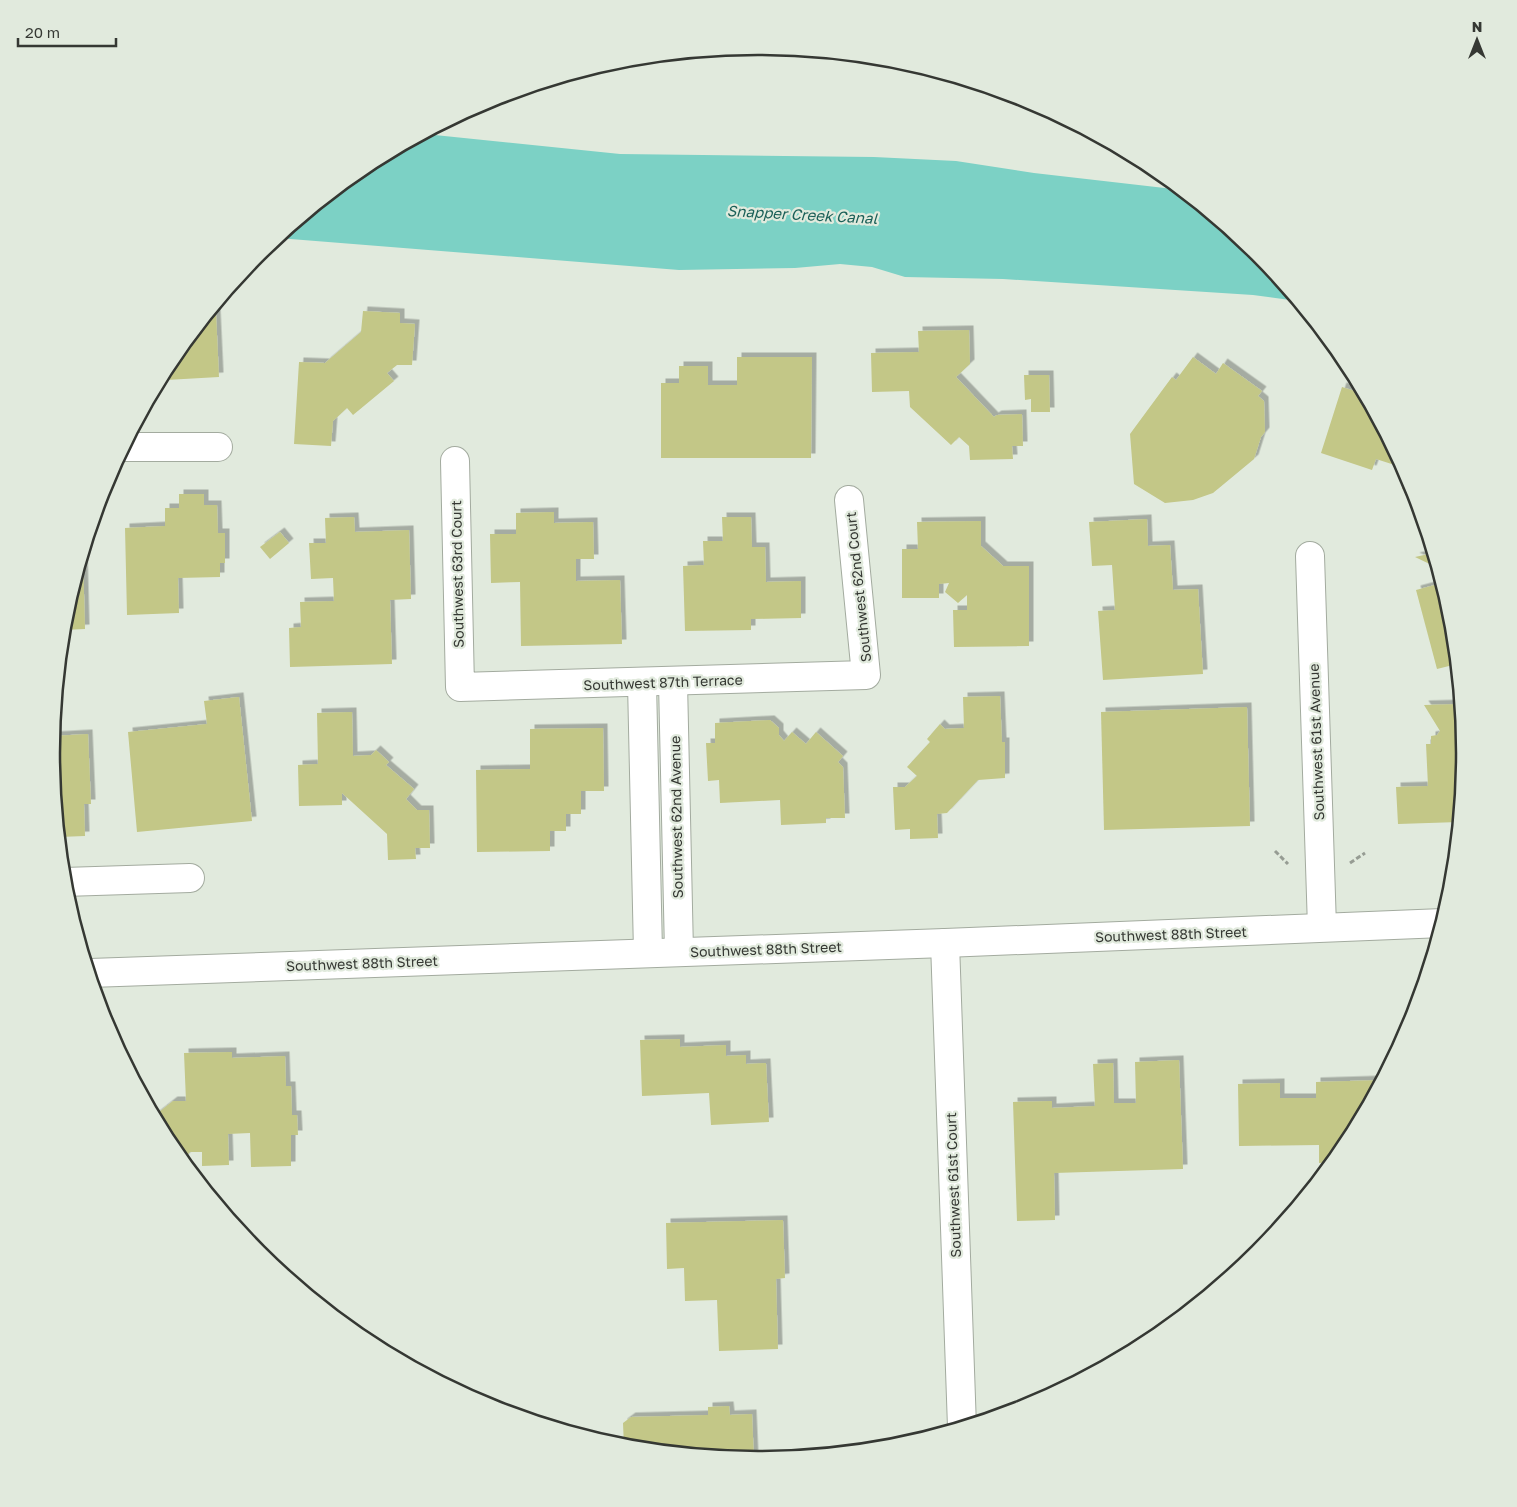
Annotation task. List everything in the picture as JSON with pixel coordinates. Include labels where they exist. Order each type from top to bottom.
[{"type":"street","points":[[131,447],[218,447]]},
{"type":"street","name":"Southwest 63rd Court","points":[[455,461],[460,687]]},
{"type":"street","name":"Southwest 62nd Court","points":[[849,500],[866,675]]},
{"type":"street","name":"Southwest 61st Avenue","points":[[1310,556],[1322,927]]},
{"type":"street","name":"Southwest 87th Terrace","points":[[460,687],[866,675]]},
{"type":"street","points":[[642,682],[648,952]]},
{"type":"street","name":"Southwest 62nd Avenue","points":[[673,682],[679,952]]},
{"type":"street","points":[[72,882],[190,878]]},
{"type":"street","name":"Southwest 88th Street","points":[[96,974],[1436,923]]},
{"type":"street","name":"Southwest 61st Court","points":[[945,943],[962,1421]]},
{"type":"path","points":[[1275,851],[1289,865]]},
{"type":"water","name":"Snapper Creek Canal","points":[[435,135],[620,154],[874,157],[956,161],[1034,173],[1169,189],[1219,228],[1290,300],[1253,295],[1003,279],[905,277],[872,267],[840,264],[795,268],[679,270],[287,239],[333,199],[370,173]]},
{"type":"building","points":[[363,311],[400,313],[400,323],[415,324],[412,365],[397,365],[387,373],[394,381],[353,415],[347,408],[333,421],[331,446],[294,444],[299,362],[325,363],[361,332]]},
{"type":"building","points":[[216,314],[216,314],[219,377],[169,380]]},
{"type":"building","points":[[969,330],[970,364],[956,377],[994,417],[997,415],[1022,414],[1023,446],[1012,446],[1013,459],[970,460],[969,446],[959,437],[951,445],[910,407],[909,391],[872,392],[871,353],[919,352],[918,331]]},
{"type":"building","points":[[737,357],[812,357],[811,458],[661,458],[661,383],[679,383],[679,366],[708,366],[708,385],[737,385]]},
{"type":"building","points":[[1193,357],[1216,374],[1223,363],[1262,391],[1258,396],[1264,401],[1265,432],[1261,437],[1254,459],[1213,493],[1193,500],[1165,503],[1134,484],[1130,434],[1172,377],[1176,380]]},
{"type":"building","points":[[1024,375],[1049,375],[1050,412],[1031,412],[1031,399],[1025,400]]},
{"type":"building","points":[[1342,387],[1355,391],[1394,465],[1376,459],[1372,470],[1321,453]]},
{"type":"building","points":[[179,494],[204,494],[204,505],[217,505],[218,533],[225,533],[225,563],[220,563],[220,577],[178,578],[179,613],[127,615],[125,528],[165,526],[165,508],[179,508]]},
{"type":"building","points":[[554,512],[554,523],[593,522],[594,559],[576,559],[576,581],[620,580],[622,644],[521,646],[520,582],[491,583],[490,534],[516,534],[516,513]]},
{"type":"building","points":[[354,517],[355,532],[409,530],[411,599],[390,600],[392,664],[290,667],[289,628],[301,627],[300,602],[334,601],[333,578],[311,579],[309,543],[326,543],[325,518]]},
{"type":"building","points":[[722,517],[751,517],[752,547],[765,547],[766,582],[801,581],[801,618],[751,619],[751,630],[685,631],[683,566],[704,565],[703,541],[723,541]]},
{"type":"building","points":[[1147,519],[1148,546],[1170,545],[1173,590],[1198,589],[1203,674],[1103,680],[1098,611],[1115,610],[1112,565],[1092,566],[1089,522]]},
{"type":"building","points":[[981,521],[981,546],[1003,566],[1029,566],[1029,646],[954,647],[953,610],[967,610],[967,595],[958,603],[945,592],[949,583],[939,584],[939,598],[902,598],[902,549],[918,549],[917,522]]},
{"type":"building","points":[[280,532],[289,543],[270,559],[260,547]]},
{"type":"building","points":[[1427,554],[1430,564],[1415,557]]},
{"type":"building","points":[[84,575],[85,629],[71,630]]},
{"type":"building","points":[[1436,585],[1444,617],[1451,665],[1437,669],[1416,590]]},
{"type":"building","points":[[1000,696],[1002,742],[1005,742],[1005,778],[978,780],[947,813],[937,814],[938,838],[910,839],[910,829],[895,830],[893,787],[905,787],[917,776],[907,767],[930,742],[927,739],[940,724],[945,729],[964,728],[963,697]]},
{"type":"building","points":[[239,697],[252,821],[137,832],[128,732],[207,724],[204,701]]},
{"type":"building","points":[[1456,704],[1457,754],[1453,822],[1398,824],[1396,787],[1428,786],[1426,744],[1431,744],[1431,736],[1437,735],[1440,731],[1424,705]]},
{"type":"building","points":[[1247,707],[1250,826],[1104,830],[1101,712]]},
{"type":"building","points":[[352,712],[353,756],[371,755],[376,750],[389,762],[386,765],[414,789],[406,799],[417,810],[429,810],[430,848],[415,848],[416,859],[388,860],[387,834],[342,793],[342,805],[299,806],[298,765],[318,764],[317,713]]},
{"type":"building","points":[[770,720],[779,728],[779,735],[784,741],[792,732],[806,744],[816,732],[843,756],[838,762],[843,767],[845,818],[826,818],[826,823],[781,825],[780,800],[720,803],[719,780],[708,781],[706,743],[715,743],[715,723]]},
{"type":"building","points":[[603,728],[604,791],[581,791],[581,814],[566,814],[566,831],[550,831],[550,851],[477,852],[476,770],[530,769],[530,729]]},
{"type":"building","points":[[88,734],[91,804],[84,804],[85,836],[65,837],[61,799],[60,736]]},
{"type":"building","points":[[680,1039],[680,1047],[726,1045],[726,1056],[746,1055],[746,1064],[766,1063],[769,1122],[711,1125],[709,1093],[642,1096],[640,1040]]},
{"type":"building","points":[[232,1052],[232,1058],[285,1056],[286,1086],[291,1086],[292,1115],[297,1115],[298,1135],[291,1135],[291,1166],[251,1167],[250,1133],[228,1134],[229,1165],[202,1166],[202,1152],[190,1152],[187,1155],[159,1112],[173,1101],[186,1101],[184,1053]]},
{"type":"building","points":[[1179,1060],[1183,1169],[1054,1173],[1055,1220],[1017,1221],[1013,1102],[1052,1101],[1052,1108],[1095,1106],[1093,1064],[1113,1063],[1114,1103],[1136,1103],[1135,1062]]},
{"type":"building","points":[[1375,1080],[1339,1142],[1325,1163],[1319,1163],[1319,1145],[1239,1146],[1238,1084],[1280,1083],[1280,1098],[1316,1098],[1316,1082]]},
{"type":"building","points":[[783,1220],[785,1278],[776,1279],[778,1349],[719,1351],[717,1300],[685,1301],[684,1268],[667,1269],[666,1223]]},
{"type":"building","points":[[729,1406],[730,1415],[752,1414],[754,1452],[713,1451],[624,1439],[623,1423],[631,1417],[708,1415],[708,1407]]}]
